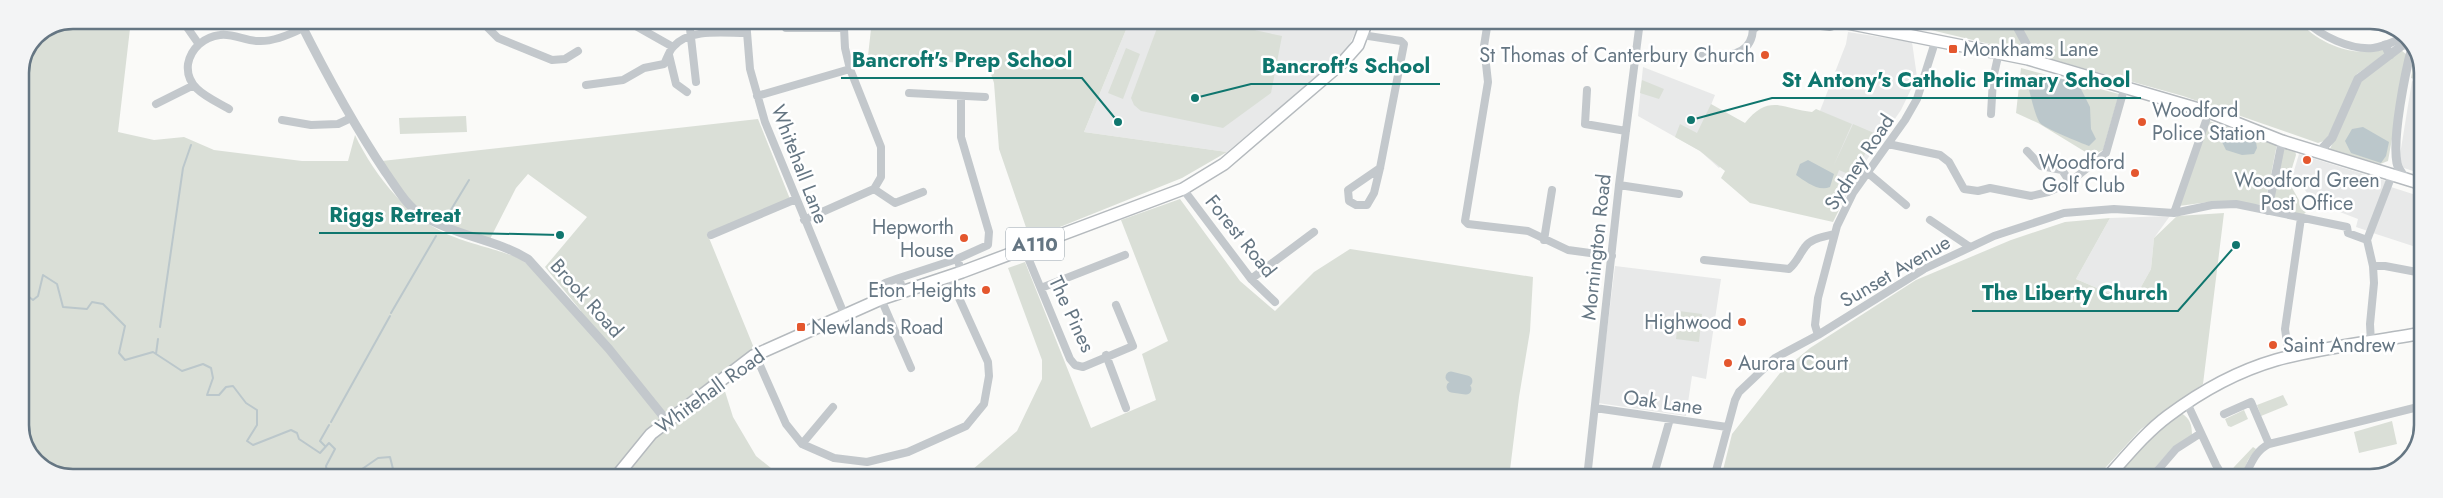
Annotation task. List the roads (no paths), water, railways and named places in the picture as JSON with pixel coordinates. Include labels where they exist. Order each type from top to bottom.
[{"type":"main road","name":"Whitehall Road","points":[[623,469],[651,434],[753,356],[881,299],[962,272],[1183,189],[1224,164],[1343,62],[1358,45],[1364,29]]},
{"type":"main road","points":[[1882,29],[1999,52],[2125,86],[2209,112],[2282,141],[2414,182]]},
{"type":"main road","points":[[2115,469],[2150,431],[2187,403],[2225,381],[2254,368],[2289,357],[2414,335]]},
{"type":"street","points":[[188,29],[198,43]]},
{"type":"street","points":[[229,109],[192,86],[187,72],[190,57],[198,43],[220,35],[259,42],[291,34],[296,29]]},
{"type":"street","name":"Brook Road","points":[[304,29],[351,118],[395,187],[421,215],[458,234],[514,250],[528,259],[609,348],[667,421]]},
{"type":"street","points":[[489,29],[498,38],[552,60],[565,59],[578,51]]},
{"type":"street","points":[[639,29],[673,47]]},
{"type":"street","points":[[691,29],[696,82]]},
{"type":"street","name":"Whitehall Lane","points":[[746,29],[750,69],[757,96],[804,220],[844,314]]},
{"type":"street","points":[[804,220],[874,189],[881,177],[881,147],[850,69],[845,48],[844,29]]},
{"type":"street","points":[[1487,29],[1484,46],[1488,82],[1466,221],[1468,224],[1528,231],[1568,250],[1612,256]]},
{"type":"street","name":"Mornington Road","points":[[1589,469],[1619,185],[1639,29]]},
{"type":"street","points":[[2018,29],[2030,51],[2028,59]]},
{"type":"street","points":[[2316,29],[2322,34],[2342,43],[2366,48],[2402,43]]},
{"type":"street","points":[[1701,56],[1740,53],[1750,44],[1754,30]]},
{"type":"street","points":[[586,85],[623,80],[644,68],[664,64],[673,47],[681,40],[698,34],[746,33]]},
{"type":"street","points":[[1362,35],[1400,41],[1404,44],[1380,168],[1374,193],[1366,205],[1356,206],[1349,201],[1348,190],[1380,168]]},
{"type":"street","name":"Sydney Road","points":[[1818,335],[1815,325],[1818,298],[1834,234],[1853,193],[1905,120],[1917,99],[1936,39]]},
{"type":"street","points":[[2385,45],[2390,55]]},
{"type":"street","points":[[2319,152],[2332,138],[2358,79],[2403,45]]},
{"type":"street","points":[[2406,49],[2396,155],[2397,165],[2406,179]]},
{"type":"street","points":[[1991,114],[1993,78],[1999,52]]},
{"type":"street","points":[[669,55],[676,84],[686,92]]},
{"type":"street","points":[[757,96],[850,69]]},
{"type":"street","points":[[156,104],[192,86]]},
{"type":"street","points":[[1888,144],[1940,155],[1949,162],[1964,189],[1970,191],[1990,188],[2030,196],[2048,192],[2070,182],[2106,153],[2125,86]]},
{"type":"street","points":[[1587,90],[1584,124],[1626,131]]},
{"type":"street","points":[[909,93],[984,97]]},
{"type":"street","points":[[885,283],[957,259],[988,245],[989,232],[961,137],[961,96]]},
{"type":"street","points":[[2174,213],[2209,112]]},
{"type":"street","points":[[282,120],[311,125],[338,124],[351,118]]},
{"type":"street","points":[[2268,211],[2282,141]]},
{"type":"street","points":[[2027,151],[2041,166],[2062,170],[2070,182]]},
{"type":"street","points":[[1868,173],[1906,205]]},
{"type":"street","points":[[2371,343],[2373,266],[2367,240],[2392,175]]},
{"type":"street","points":[[1619,185],[1680,194]]},
{"type":"street","points":[[874,189],[895,203],[923,192]]},
{"type":"street","name":"Forest Road","points":[[1183,189],[1251,279],[1275,302]]},
{"type":"street","points":[[1544,240],[1552,190]]},
{"type":"street","points":[[711,235],[796,199]]},
{"type":"street","name":"Sunset Avenue","points":[[1716,469],[1727,427],[1739,392],[1775,358],[1818,335],[1924,269],[1994,236],[2064,213],[2114,209],[2174,213],[2212,205],[2236,204],[2347,227],[2348,233],[2367,240]]},
{"type":"street","points":[[2289,357],[2285,329],[2301,218]]},
{"type":"street","points":[[1930,220],[1970,247]]},
{"type":"street","points":[[1251,279],[1314,232]]},
{"type":"street","points":[[1704,260],[1789,269],[1797,262],[1806,246],[1814,240],[1834,234]]},
{"type":"street","name":"The Pines","points":[[1024,248],[1070,359],[1075,365],[1083,367],[1106,355],[1133,346],[1116,305]]},
{"type":"street","points":[[1041,288],[1126,255]]},
{"type":"street","points":[[957,259],[962,272]]},
{"type":"street","points":[[2373,266],[2385,266],[2414,271]]},
{"type":"street","points":[[753,356],[759,363],[786,424],[802,444],[834,458],[867,462],[908,452],[966,426],[984,404],[989,376],[988,362],[949,276]]},
{"type":"street","points":[[899,278],[903,291]]},
{"type":"street","points":[[881,299],[911,368]]},
{"type":"street","name":"The Pines","points":[[1106,355],[1126,408]]},
{"type":"street","points":[[2224,414],[2251,402],[2269,444]]},
{"type":"street","points":[[2187,403],[2219,469]]},
{"type":"street","points":[[802,444],[833,407]]},
{"type":"street","name":"Oak Lane","points":[[1595,408],[1727,427]]},
{"type":"street","points":[[2248,469],[2252,460],[2262,448],[2269,444],[2414,408]]},
{"type":"street","points":[[1656,469],[1670,419]]},
{"type":"street","points":[[2159,469],[2176,449],[2201,433]]},
{"type":"waterway","points":[[160,327],[183,168],[191,145]]},
{"type":"waterway","points":[[446,218],[469,180]]},
{"type":"waterway","points":[[391,313],[436,236]]},
{"type":"waterway","points":[[29,297],[33,300],[38,296],[43,275],[57,284],[63,307],[87,309],[92,302],[103,304],[125,326],[119,353],[125,360],[153,352],[182,371],[203,364],[211,368],[213,378],[207,395],[219,395],[226,387],[233,386],[246,403],[257,410],[257,425],[247,441],[253,445],[291,430],[297,433],[299,439],[320,453],[329,443],[335,449],[326,466],[326,469]]},
{"type":"waterway","points":[[331,422],[390,316]]},
{"type":"waterway","points":[[156,354],[158,339]]},
{"type":"waterway","points":[[1451,377],[1467,381]]},
{"type":"waterway","points":[[1452,387],[1466,389]]},
{"type":"waterway","points":[[325,446],[320,441],[329,425]]},
{"type":"waterway","points":[[362,469],[378,458],[390,457],[393,469]]},
{"type":"place","name":"Monkhams Lane","points":[[1953,49]]},
{"type":"place","name":"St Thomas of Canterbury Church","points":[[1765,55]]},
{"type":"place","name":"Bancroft's School","points":[[1195,98]]},
{"type":"place","name":"St Antony's Catholic Primary School","points":[[1691,120]]},
{"type":"place","name":"Bancroft's Prep School","points":[[1118,122]]},
{"type":"place","name":"Woodford Police Station","points":[[2142,122]]},
{"type":"place","name":"Woodford Green Post Office","points":[[2307,160]]},
{"type":"place","name":"Woodford Golf Club","points":[[2135,173]]},
{"type":"place","name":"Riggs Retreat","points":[[560,235]]},
{"type":"place","name":"Hepworth House","points":[[964,238]]},
{"type":"place","name":"The Liberty Church","points":[[2236,245]]},
{"type":"place","name":"Eton Heights","points":[[986,290]]},
{"type":"place","name":"Highwood","points":[[1742,322]]},
{"type":"place","name":"Newlands Road","points":[[801,327]]},
{"type":"place","name":"Saint Andrew","points":[[2273,345]]},
{"type":"place","name":"Aurora Court","points":[[1728,363]]}]
